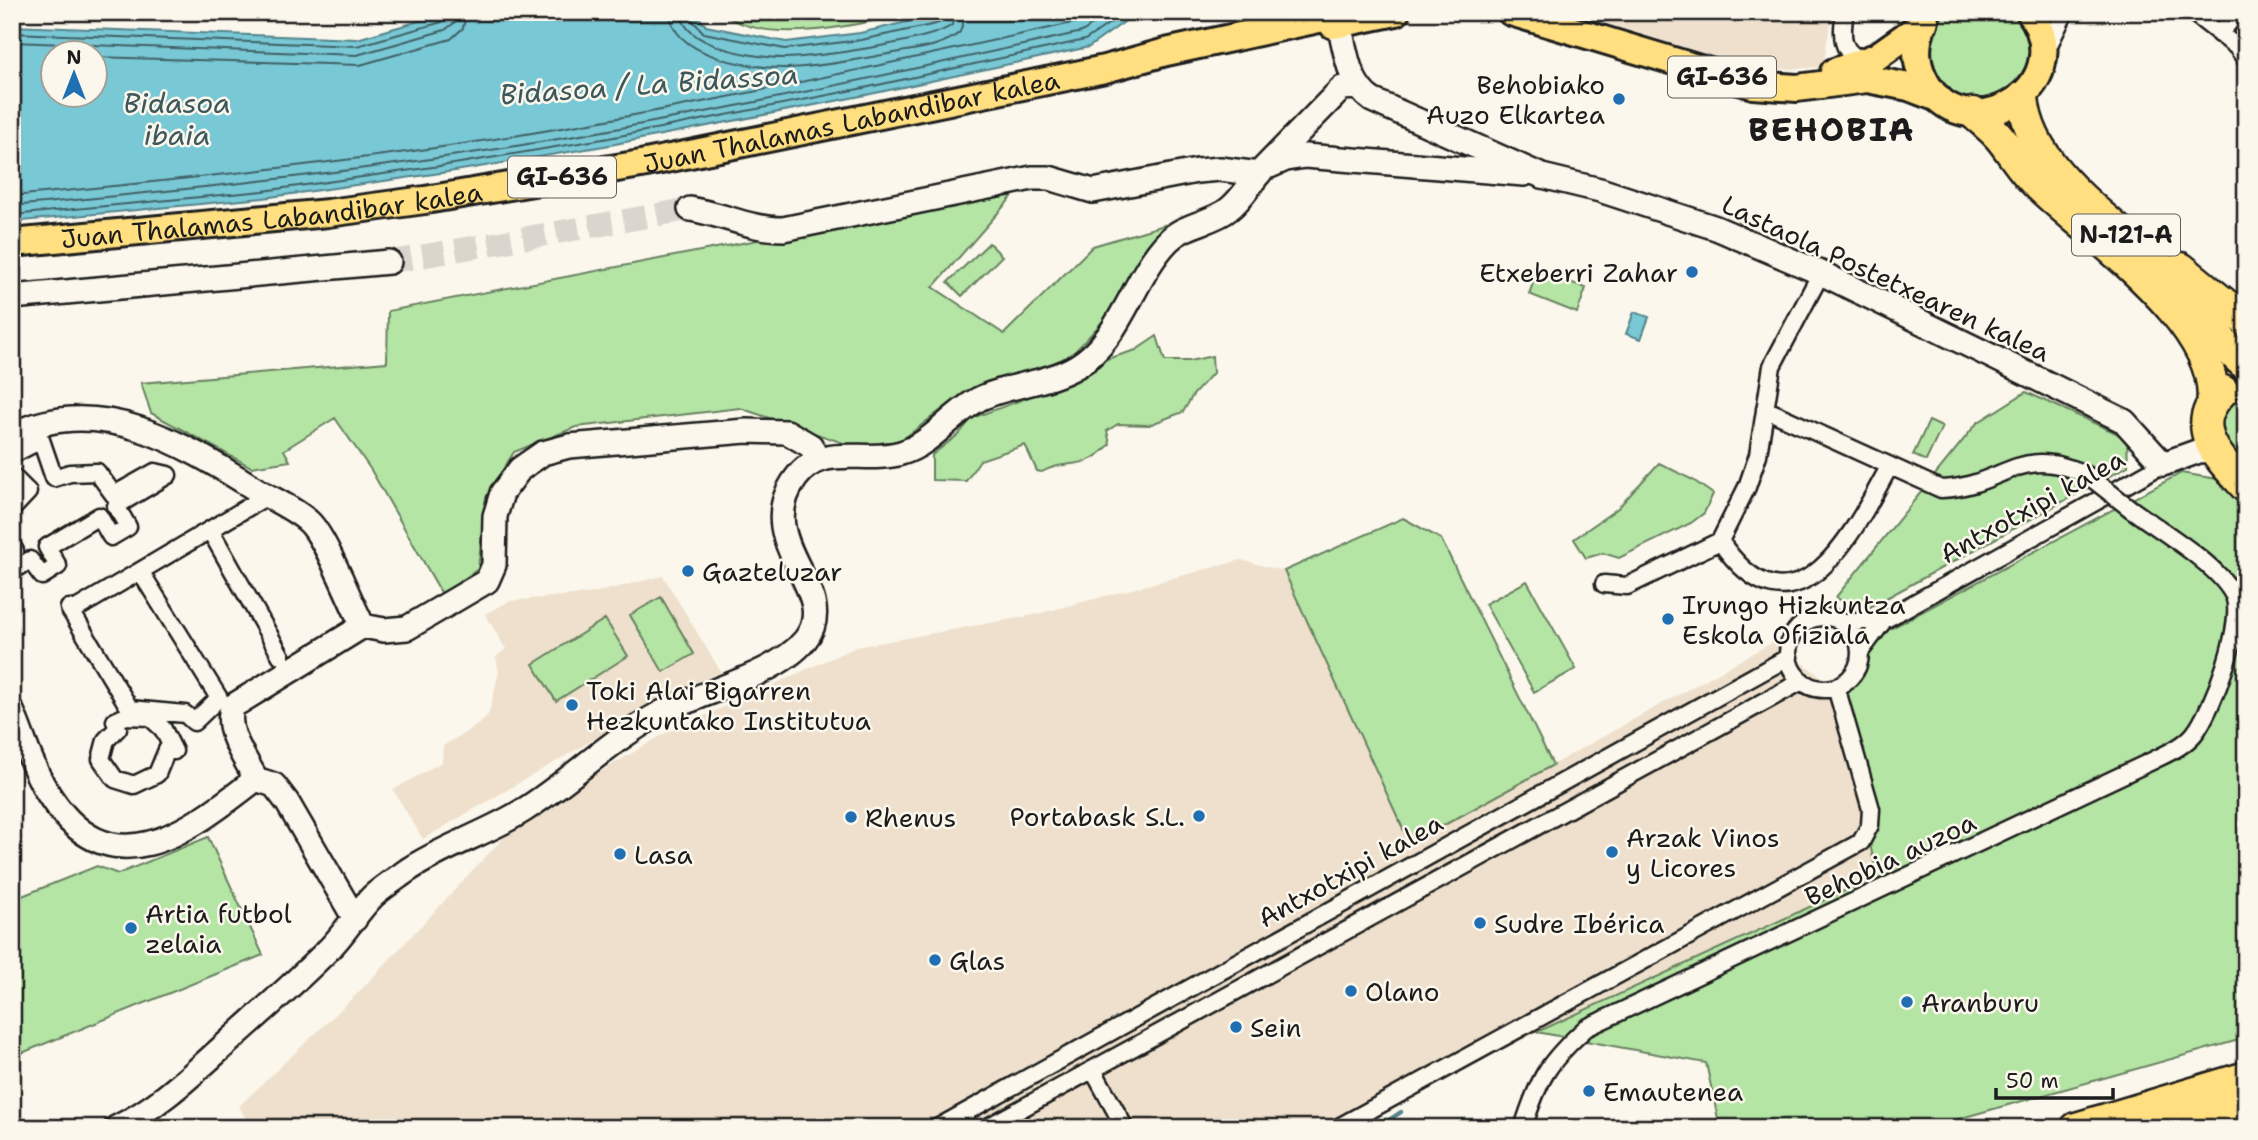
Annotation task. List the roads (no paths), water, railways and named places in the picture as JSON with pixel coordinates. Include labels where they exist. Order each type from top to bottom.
[{"type":"highway","name":"N-121-A","points":[[2023,97],[2028,127],[2044,153],[2075,192],[2179,285],[2219,338],[2246,365]]},
{"type":"highway","name":"N-121-A","points":[[1973,113],[1999,136],[2031,179],[2128,265],[2175,312],[2208,362],[2214,380],[2212,405],[2207,420],[2212,450]]},
{"type":"highway","name":"N-121-A","points":[[2044,153],[2246,321]]},
{"type":"highway","points":[[2212,405],[2228,386],[2246,378]]},
{"type":"highway","points":[[2212,450],[2241,479]]},
{"type":"highway","points":[[2110,1118],[2143,1098],[2246,1061]]},
{"type":"highway","points":[[2076,1128],[2246,1077]]},
{"type":"highway","points":[[2157,1128],[2246,1100]]},
{"type":"highway","points":[[2208,1128],[2246,1119]]},
{"type":"main road","name":"Juan Thalamas Labandibar kalea","points":[[12,243],[328,213],[425,200],[669,159],[1105,69],[1168,60],[1345,18],[1396,12]]},
{"type":"main road","name":"GI-636","points":[[1511,12],[1753,85],[1797,88],[1867,79],[1909,87],[1938,98],[1961,111],[1973,113]]},
{"type":"main road","name":"GI-636","points":[[1552,12],[1761,76],[1820,75],[1867,60],[1893,47],[1927,18]]},
{"type":"main road","points":[[1973,113],[2000,110],[2023,97],[2036,80],[2042,60],[2040,32],[2030,12]]},
{"type":"main road","name":"GI-636","points":[[1927,18],[1917,42],[1918,63],[1925,82],[1938,98]]},
{"type":"street","points":[[1845,12],[1843,44],[1851,55],[1867,60]]},
{"type":"street","points":[[2042,60],[2065,12]]},
{"type":"street","points":[[2192,12],[2243,52]]},
{"type":"street","points":[[2219,34],[2238,12]]},
{"type":"street","points":[[116,1128],[151,1111],[293,984],[373,897],[411,868],[523,810],[659,714],[745,678],[803,642],[810,633],[815,607],[810,585],[792,560],[783,535],[783,510],[795,479],[817,459],[833,456],[882,457],[905,452],[929,438],[957,413],[982,398],[1073,369],[1097,353],[1167,242],[1181,231],[1225,213],[1342,88],[1357,87],[1345,18]]},
{"type":"street","name":"Lastaola Postetxearen kalea","points":[[1357,87],[1372,100],[1542,176],[1600,190],[1716,228],[1821,274],[2124,421],[2164,464]]},
{"type":"street","points":[[690,209],[723,216],[758,229],[783,229],[1032,178],[1049,178],[1093,191],[1197,171],[1220,169],[1259,174],[1286,159],[1305,156],[1542,176]]},
{"type":"street","points":[[12,297],[389,261]]},
{"type":"street","points":[[1604,584],[1627,586],[1720,541],[1747,487],[1758,455],[1772,366],[1821,274]]},
{"type":"street","name":"Behobia auzoa","points":[[1523,1128],[1538,1082],[1557,1054],[1586,1028],[1905,880],[2180,746],[2195,733],[2233,642],[2242,607],[2225,582],[2090,477],[2054,462],[2034,462],[1958,489],[1941,489],[1765,409]]},
{"type":"street","points":[[12,435],[27,427],[68,419],[99,418],[147,429],[310,523],[363,626]]},
{"type":"street","points":[[355,919],[287,802],[274,785],[256,779],[234,737],[229,715],[233,706],[363,626],[384,630],[407,628],[487,581],[494,565],[495,516],[502,493],[520,469],[543,453],[569,446],[773,431],[787,432],[811,446],[817,459]]},
{"type":"street","points":[[12,455],[41,440],[54,478],[70,473],[97,472],[114,495],[155,472],[168,475],[116,506],[128,527],[111,537],[99,516],[47,547],[58,566],[42,576],[30,560],[12,570]]},
{"type":"street","name":"Antxotxipi kalea","points":[[1860,652],[1884,620],[2164,464],[2199,451],[2212,450]]},
{"type":"street","points":[[1720,541],[1740,568],[1756,580],[1787,586],[1807,580],[1840,551],[1889,467]]},
{"type":"street","points":[[12,476],[28,492],[12,509]]},
{"type":"street","points":[[140,571],[219,698],[194,722],[185,714],[130,709],[70,610],[267,496]]},
{"type":"street","points":[[214,537],[281,656]]},
{"type":"street","points":[[12,546],[15,551],[12,553]]},
{"type":"street","points":[[1821,617],[1843,622],[1858,640],[1860,652],[1857,667],[1850,678],[1836,687],[1813,687],[1802,681],[1795,674],[1789,657],[1790,644],[1801,626],[1821,617]]},
{"type":"street","name":"Antxotxipi kalea","points":[[1843,622],[1884,620]]},
{"type":"street","name":"Antxotxipi kalea","points":[[937,1128],[1226,971],[1789,657]]},
{"type":"street","name":"Antxotxipi kalea","points":[[986,1128],[1802,681]]},
{"type":"street","points":[[1337,1128],[1861,842],[1870,825],[1871,809],[1836,687]]},
{"type":"street","points":[[12,711],[45,789],[80,829],[98,840],[140,847],[160,842],[220,807],[256,779]]},
{"type":"street","points":[[126,716],[150,717],[163,729],[174,751],[167,750],[163,766],[151,779],[134,785],[123,783],[108,772],[101,758],[106,740],[118,728],[115,721],[126,716]]},
{"type":"street","points":[[1093,1070],[1125,1128]]},
{"type":"water","name":"Bidasoa ibaia","points":[[450,12],[698,12],[696,14],[706,26],[786,42],[860,33],[949,12],[1138,12],[1089,47],[866,95],[610,145],[455,171],[263,198],[12,222],[12,26],[357,39]]},
{"type":"water","points":[[1634,312],[1649,317],[1641,339],[1626,334]]},
{"type":"waterway","points":[[1377,1128],[1401,1112]]},
{"type":"tunnel","points":[[389,262],[690,209]]},
{"type":"place","name":"Behobiako Auzo Elkartea","points":[[1619,99]]},
{"type":"place","name":"Etxeberri Zahar","points":[[1692,272]]},
{"type":"place","name":"Gazteluzar","points":[[688,571]]},
{"type":"place","name":"Irungo Hizkuntza Eskola Ofiziala","points":[[1668,619]]},
{"type":"place","name":"Toki Alai Bigarren Hezkuntako Institutua","points":[[572,705]]},
{"type":"place","name":"Portabask S.L.","points":[[1199,816]]},
{"type":"place","name":"Rhenus","points":[[851,817]]},
{"type":"place","name":"Arzak Vinos y Licores","points":[[1612,852]]},
{"type":"place","name":"Lasa","points":[[620,854]]},
{"type":"place","name":"Sudre Ibérica","points":[[1480,923]]},
{"type":"place","name":"Artia futbol zelaia","points":[[131,928]]},
{"type":"place","name":"Glas","points":[[935,960]]},
{"type":"place","name":"Olano","points":[[1351,991]]},
{"type":"place","name":"Aranburu","points":[[1907,1002]]},
{"type":"place","name":"Sein","points":[[1236,1027]]},
{"type":"place","name":"Emautenea","points":[[1589,1091]]},
{"type":"district","name":"BEHOBIA","points":[[1832,129]]},
{"type":"water label","name":"Bidasoa / La Bidassoa","points":[[649,84]]}]
